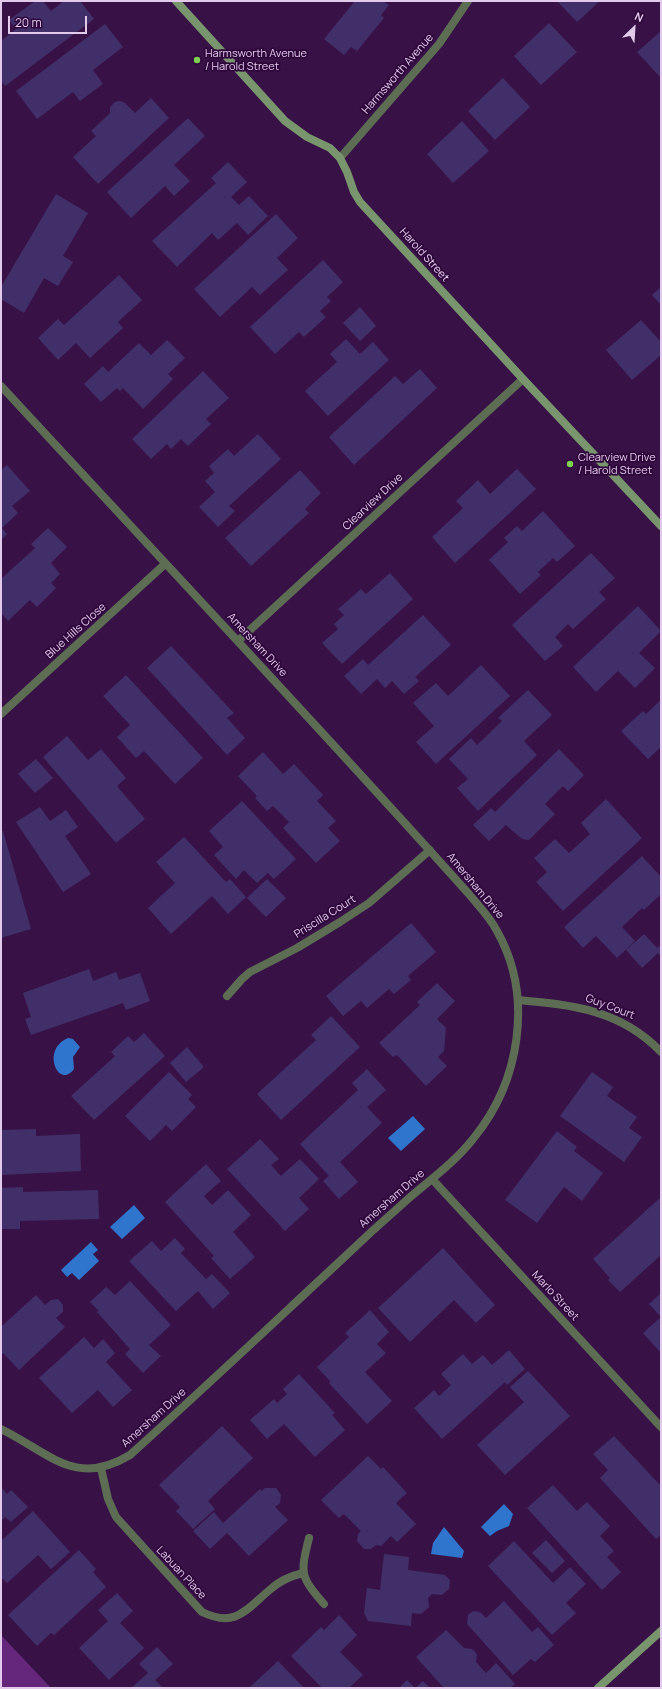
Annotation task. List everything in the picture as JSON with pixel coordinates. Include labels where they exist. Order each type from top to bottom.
[{"type":"street","name":"Harold Street","points":[[176,1],[285,121],[308,138],[330,148],[340,158],[354,192],[360,202],[661,526]]},
{"type":"street","name":"Harmsworth Avenue","points":[[340,158],[439,44],[468,1]]},
{"type":"street","name":"Clearview Drive","points":[[238,641],[523,379]]},
{"type":"street","name":"Amersham Drive","points":[[1,386],[238,641],[468,893],[498,931],[509,958],[518,1000],[517,1042],[513,1061],[502,1093],[494,1110],[473,1140],[432,1179],[381,1222],[130,1455],[119,1462],[101,1468],[88,1470],[66,1464],[1,1429]]},
{"type":"street","name":"Blue Hills Close","points":[[1,714],[165,564]]},
{"type":"street","name":"Priscilla Court","points":[[227,996],[250,972],[303,944],[369,903],[430,850]]},
{"type":"street","name":"Guy Court","points":[[518,1000],[575,1006],[595,1011],[619,1020],[636,1029],[661,1052]]},
{"type":"street","name":"Marlo Street","points":[[432,1179],[661,1427]]},
{"type":"street","name":"Labuan Place","points":[[101,1468],[108,1498],[116,1517],[197,1606],[208,1615],[224,1619],[236,1617],[280,1582],[292,1576],[303,1573]]},
{"type":"street","points":[[309,1538],[303,1564],[303,1573],[307,1582],[324,1604]]},
{"type":"street","points":[[598,1688],[661,1630]]},
{"type":"shaded area","points":[[1,1635],[51,1688],[1,1688]]},
{"type":"water","points":[[68,1038],[73,1039],[80,1047],[73,1057],[74,1069],[68,1074],[63,1075],[58,1072],[55,1066],[55,1051],[60,1044]]},
{"type":"water","points":[[413,1116],[425,1129],[401,1151],[388,1138]]},
{"type":"water","points":[[134,1205],[145,1218],[122,1239],[110,1227]]},
{"type":"water","points":[[91,1242],[98,1250],[93,1254],[99,1261],[79,1280],[72,1273],[67,1277],[61,1270]]},
{"type":"water","points":[[504,1504],[513,1514],[509,1526],[490,1536],[481,1527]]},
{"type":"water","points":[[444,1527],[464,1551],[462,1558],[431,1554],[433,1543]]},
{"type":"building","points":[[35,1],[43,1],[51,11],[64,1],[80,1],[94,19],[5,86],[1,81],[1,41],[16,29],[9,20]]},
{"type":"building","points":[[355,1],[383,1],[389,5],[381,15],[384,18],[357,51],[351,47],[344,55],[324,39]]},
{"type":"building","points":[[557,1],[600,1],[577,22]]},
{"type":"building","points":[[549,23],[577,52],[541,85],[514,56]]},
{"type":"building","points":[[105,24],[123,47],[93,70],[103,84],[80,101],[73,92],[37,119],[16,91]]},
{"type":"building","points":[[661,31],[661,78],[637,52]]},
{"type":"building","points":[[503,78],[530,107],[495,140],[468,111]]},
{"type":"building","points":[[151,98],[169,118],[98,184],[73,157],[96,136],[91,131],[110,113],[110,107],[115,102],[120,101],[125,103],[135,113]]},
{"type":"building","points":[[188,118],[205,136],[174,165],[190,181],[174,196],[165,186],[131,218],[107,192]]},
{"type":"building","points":[[462,121],[489,151],[453,183],[427,154]]},
{"type":"building","points":[[228,162],[247,182],[231,197],[239,205],[249,196],[268,216],[248,235],[237,223],[218,240],[212,233],[177,267],[152,241],[216,183],[211,178]]},
{"type":"building","points":[[56,194],[88,213],[63,256],[73,262],[58,286],[44,278],[24,313],[1,299],[1,287]]},
{"type":"building","points":[[276,214],[298,238],[277,258],[288,270],[260,295],[252,287],[220,317],[194,289]]},
{"type":"building","points":[[323,260],[343,282],[327,297],[331,301],[320,311],[326,317],[304,337],[299,332],[275,354],[250,327]]},
{"type":"building","points":[[119,275],[142,300],[118,322],[123,328],[90,358],[76,343],[58,360],[38,338],[58,319],[64,325]]},
{"type":"building","points":[[661,287],[661,305],[652,295]]},
{"type":"building","points":[[360,307],[376,326],[360,341],[343,323]]},
{"type":"building","points":[[641,320],[661,342],[661,355],[632,380],[606,350]]},
{"type":"building","points":[[346,339],[360,354],[373,342],[389,360],[328,416],[305,391],[337,362],[330,354]]},
{"type":"building","points":[[167,340],[185,358],[168,374],[173,379],[143,409],[123,388],[120,391],[117,388],[101,402],[84,384],[103,366],[108,372],[139,343],[151,355]]},
{"type":"building","points":[[420,369],[437,388],[354,465],[329,437],[395,376],[403,384]]},
{"type":"building","points":[[203,371],[229,398],[206,419],[211,424],[188,446],[181,439],[171,449],[167,444],[151,459],[132,439]]},
{"type":"building","points":[[258,434],[281,459],[229,506],[235,511],[218,527],[199,507],[215,492],[205,481],[214,473],[209,466],[228,449],[234,456]]},
{"type":"building","points":[[7,465],[30,491],[12,506],[18,513],[2,528],[7,534],[1,540],[1,470]]},
{"type":"building","points":[[517,469],[536,489],[455,563],[432,537],[463,508],[456,501],[478,480],[490,494]]},
{"type":"building","points":[[300,470],[321,493],[305,509],[309,513],[251,566],[225,538]]},
{"type":"building","points":[[543,511],[575,546],[557,562],[553,558],[538,572],[541,575],[520,594],[489,560],[508,542],[504,538],[517,526],[522,531]]},
{"type":"building","points":[[48,528],[67,547],[51,563],[60,574],[51,583],[56,588],[37,607],[30,600],[8,621],[1,613],[1,579],[35,548],[31,544]]},
{"type":"building","points":[[591,553],[615,578],[599,592],[606,599],[573,629],[568,624],[555,637],[563,646],[545,661],[512,625]]},
{"type":"building","points":[[390,573],[413,599],[342,664],[322,643],[338,629],[334,624],[344,615],[338,609],[361,589],[366,594]]},
{"type":"building","points":[[638,606],[661,631],[639,653],[655,668],[635,688],[618,671],[596,692],[573,667]]},
{"type":"building","points":[[423,615],[451,645],[415,677],[419,681],[404,694],[392,681],[385,688],[377,679],[361,694],[344,676],[363,659],[368,665]]},
{"type":"building","points":[[171,646],[234,713],[227,718],[245,738],[227,755],[147,668]]},
{"type":"building","points":[[481,665],[510,696],[436,764],[416,742],[434,726],[413,703],[436,683],[448,696]]},
{"type":"building","points":[[126,675],[203,758],[175,784],[144,751],[136,758],[117,737],[130,725],[103,696]]},
{"type":"building","points":[[528,690],[552,715],[524,741],[537,755],[478,811],[457,788],[468,779],[449,759],[471,738],[477,745],[502,721],[498,718]]},
{"type":"building","points":[[661,700],[661,747],[648,759],[621,731],[643,711],[646,714]]},
{"type":"building","points":[[67,736],[88,760],[101,749],[126,778],[117,786],[145,819],[116,843],[43,757]]},
{"type":"building","points":[[559,749],[584,775],[568,791],[563,786],[545,804],[555,814],[529,840],[522,839],[506,825],[489,841],[473,825],[491,808],[495,812]]},
{"type":"building","points":[[263,752],[283,774],[294,764],[323,795],[317,801],[336,821],[328,828],[340,841],[316,863],[283,828],[289,822],[273,806],[267,811],[255,798],[257,796],[238,776]]},
{"type":"building","points":[[36,759],[53,778],[35,793],[18,774]]},
{"type":"building","points":[[606,799],[642,838],[563,911],[536,882],[547,872],[534,858],[555,839],[569,853],[590,834],[581,823]]},
{"type":"building","points":[[242,801],[296,859],[274,879],[268,873],[257,883],[244,870],[236,879],[214,855],[223,847],[209,831]]},
{"type":"building","points":[[40,807],[50,821],[66,810],[78,827],[65,836],[91,874],[63,892],[16,822]]},
{"type":"building","points":[[3,831],[31,929],[1,938],[1,832]]},
{"type":"building","points":[[184,837],[226,882],[230,879],[246,897],[228,914],[212,896],[171,934],[148,908],[175,883],[156,862]]},
{"type":"building","points":[[642,856],[661,877],[661,894],[644,910],[642,908],[622,927],[635,941],[617,958],[596,936],[583,948],[564,927]]},
{"type":"building","points":[[267,879],[286,898],[266,917],[247,898]]},
{"type":"building","points":[[411,923],[436,952],[408,976],[411,980],[394,994],[389,989],[367,1008],[361,1001],[343,1016],[326,996]]},
{"type":"building","points":[[644,934],[657,948],[661,945],[661,957],[658,953],[642,968],[626,950]]},
{"type":"building","points":[[89,969],[93,981],[116,972],[119,980],[140,973],[150,1001],[126,1010],[123,1003],[31,1035],[25,1019],[31,1017],[23,993]]},
{"type":"building","points":[[437,983],[455,1001],[437,1019],[446,1028],[444,1051],[438,1057],[447,1066],[426,1086],[397,1055],[393,1057],[379,1043],[420,1005],[417,1002]]},
{"type":"building","points":[[331,1016],[360,1047],[281,1120],[257,1094],[316,1040],[311,1035]]},
{"type":"building","points":[[144,1033],[165,1056],[94,1120],[71,1096],[115,1056],[111,1052],[128,1036],[134,1042]]},
{"type":"building","points":[[187,1047],[204,1067],[186,1082],[170,1063]]},
{"type":"building","points":[[367,1069],[386,1090],[367,1107],[382,1123],[340,1162],[358,1182],[339,1199],[323,1181],[329,1176],[300,1144],[358,1090],[352,1083]]},
{"type":"building","points":[[169,1072],[192,1095],[188,1099],[196,1107],[172,1131],[166,1125],[150,1141],[125,1116]]},
{"type":"building","points":[[592,1072],[613,1087],[607,1096],[637,1117],[629,1128],[642,1137],[624,1162],[560,1116]]},
{"type":"building","points":[[36,1129],[36,1136],[80,1134],[81,1171],[1,1175],[1,1130]]},
{"type":"building","points":[[557,1131],[577,1147],[574,1151],[603,1173],[582,1201],[564,1187],[537,1223],[505,1200]]},
{"type":"building","points":[[260,1139],[279,1159],[271,1165],[281,1176],[300,1159],[319,1179],[299,1198],[309,1209],[285,1231],[227,1169]]},
{"type":"building","points":[[206,1164],[221,1181],[204,1196],[212,1205],[228,1190],[251,1215],[233,1232],[255,1257],[230,1279],[211,1258],[214,1256],[165,1202]]},
{"type":"building","points":[[23,1187],[23,1192],[98,1190],[99,1219],[20,1221],[20,1229],[1,1229],[1,1188]]},
{"type":"building","points":[[661,1197],[661,1255],[620,1292],[608,1280],[610,1278],[593,1259]]},
{"type":"building","points":[[175,1238],[185,1249],[181,1253],[206,1279],[212,1274],[230,1293],[213,1309],[198,1291],[176,1311],[129,1261],[152,1241],[161,1251]]},
{"type":"building","points":[[443,1248],[495,1305],[476,1323],[454,1300],[410,1342],[378,1308]]},
{"type":"building","points":[[130,1281],[171,1325],[149,1345],[161,1356],[143,1373],[125,1354],[130,1349],[90,1302],[106,1287],[115,1295]]},
{"type":"building","points":[[661,1293],[661,1317],[649,1304]]},
{"type":"building","points":[[36,1295],[45,1305],[51,1300],[58,1299],[63,1305],[63,1312],[56,1318],[65,1327],[19,1370],[3,1353],[1,1355],[1,1327]]},
{"type":"building","points":[[370,1310],[389,1332],[377,1344],[386,1353],[365,1372],[392,1401],[367,1424],[329,1383],[330,1381],[317,1367],[349,1337],[345,1333]]},
{"type":"building","points":[[661,1317],[661,1353],[643,1333]]},
{"type":"building","points":[[84,1337],[94,1348],[103,1339],[115,1353],[106,1362],[132,1390],[113,1407],[98,1390],[72,1413],[39,1378]]},
{"type":"building","points":[[509,1350],[525,1369],[507,1385],[505,1382],[442,1439],[414,1408],[434,1390],[439,1396],[451,1385],[441,1374],[463,1354],[472,1364],[483,1355],[492,1365]]},
{"type":"building","points":[[528,1371],[570,1416],[505,1475],[477,1445],[524,1402],[510,1387]]},
{"type":"building","points":[[299,1374],[335,1413],[332,1415],[345,1430],[315,1457],[284,1424],[267,1439],[250,1420],[274,1399],[277,1403],[287,1394],[283,1389]]},
{"type":"building","points":[[222,1426],[253,1458],[208,1501],[215,1509],[193,1529],[176,1511],[180,1507],[159,1485]]},
{"type":"building","points":[[614,1436],[661,1486],[661,1535],[656,1539],[600,1478],[608,1470],[593,1454]]},
{"type":"building","points":[[368,1456],[381,1469],[383,1467],[407,1493],[396,1503],[416,1524],[397,1542],[391,1536],[381,1546],[376,1545],[371,1549],[364,1549],[357,1541],[358,1534],[361,1531],[344,1514],[339,1518],[321,1500]]},
{"type":"building","points":[[553,1485],[577,1511],[587,1502],[610,1526],[600,1536],[614,1551],[607,1557],[621,1572],[602,1590],[527,1508]]},
{"type":"building","points":[[1,1487],[7,1494],[11,1490],[28,1507],[11,1522],[5,1517],[1,1521]]},
{"type":"building","points":[[265,1488],[276,1488],[281,1495],[280,1503],[275,1507],[288,1520],[249,1556],[227,1533],[210,1549],[193,1531],[214,1512],[223,1523],[260,1489],[262,1491]]},
{"type":"building","points":[[33,1511],[70,1552],[51,1569],[38,1555],[7,1583],[1,1577],[1,1541]]},
{"type":"building","points":[[546,1540],[565,1561],[552,1573],[532,1553]]},
{"type":"building","points":[[514,1541],[553,1583],[570,1567],[586,1584],[566,1603],[576,1613],[552,1635],[488,1566]]},
{"type":"building","points":[[79,1550],[96,1569],[93,1572],[106,1587],[54,1635],[51,1633],[37,1646],[8,1615]]},
{"type":"building","points":[[384,1554],[409,1557],[408,1570],[445,1575],[450,1580],[449,1589],[442,1595],[432,1594],[428,1598],[429,1607],[421,1614],[412,1613],[411,1626],[368,1621],[364,1613],[367,1588],[380,1590]]},
{"type":"building","points":[[117,1593],[133,1611],[120,1623],[144,1648],[109,1680],[79,1648],[108,1621],[98,1610]]},
{"type":"building","points":[[504,1601],[532,1632],[538,1627],[554,1645],[535,1662],[531,1659],[513,1675],[467,1624],[468,1615],[473,1611],[480,1612],[486,1618]]},
{"type":"building","points":[[339,1615],[357,1635],[340,1652],[363,1675],[349,1688],[322,1688],[291,1656],[321,1627],[324,1630]]},
{"type":"building","points":[[446,1630],[464,1648],[472,1649],[477,1654],[476,1662],[486,1673],[496,1663],[515,1684],[510,1688],[444,1688],[416,1657]]},
{"type":"building","points":[[157,1647],[173,1664],[155,1680],[163,1688],[131,1688],[148,1673],[139,1664]]},
{"type":"building","points":[[278,1661],[304,1688],[249,1688]]},
{"type":"building","points":[[407,1680],[415,1688],[399,1688]]},
{"type":"building","points":[[423,1681],[430,1688],[415,1688]]},
{"type":"place","name":"Harmsworth Avenue / Harold Street","points":[[197,60]]},
{"type":"place","name":"Clearview Drive / Harold Street","points":[[570,464]]}]
